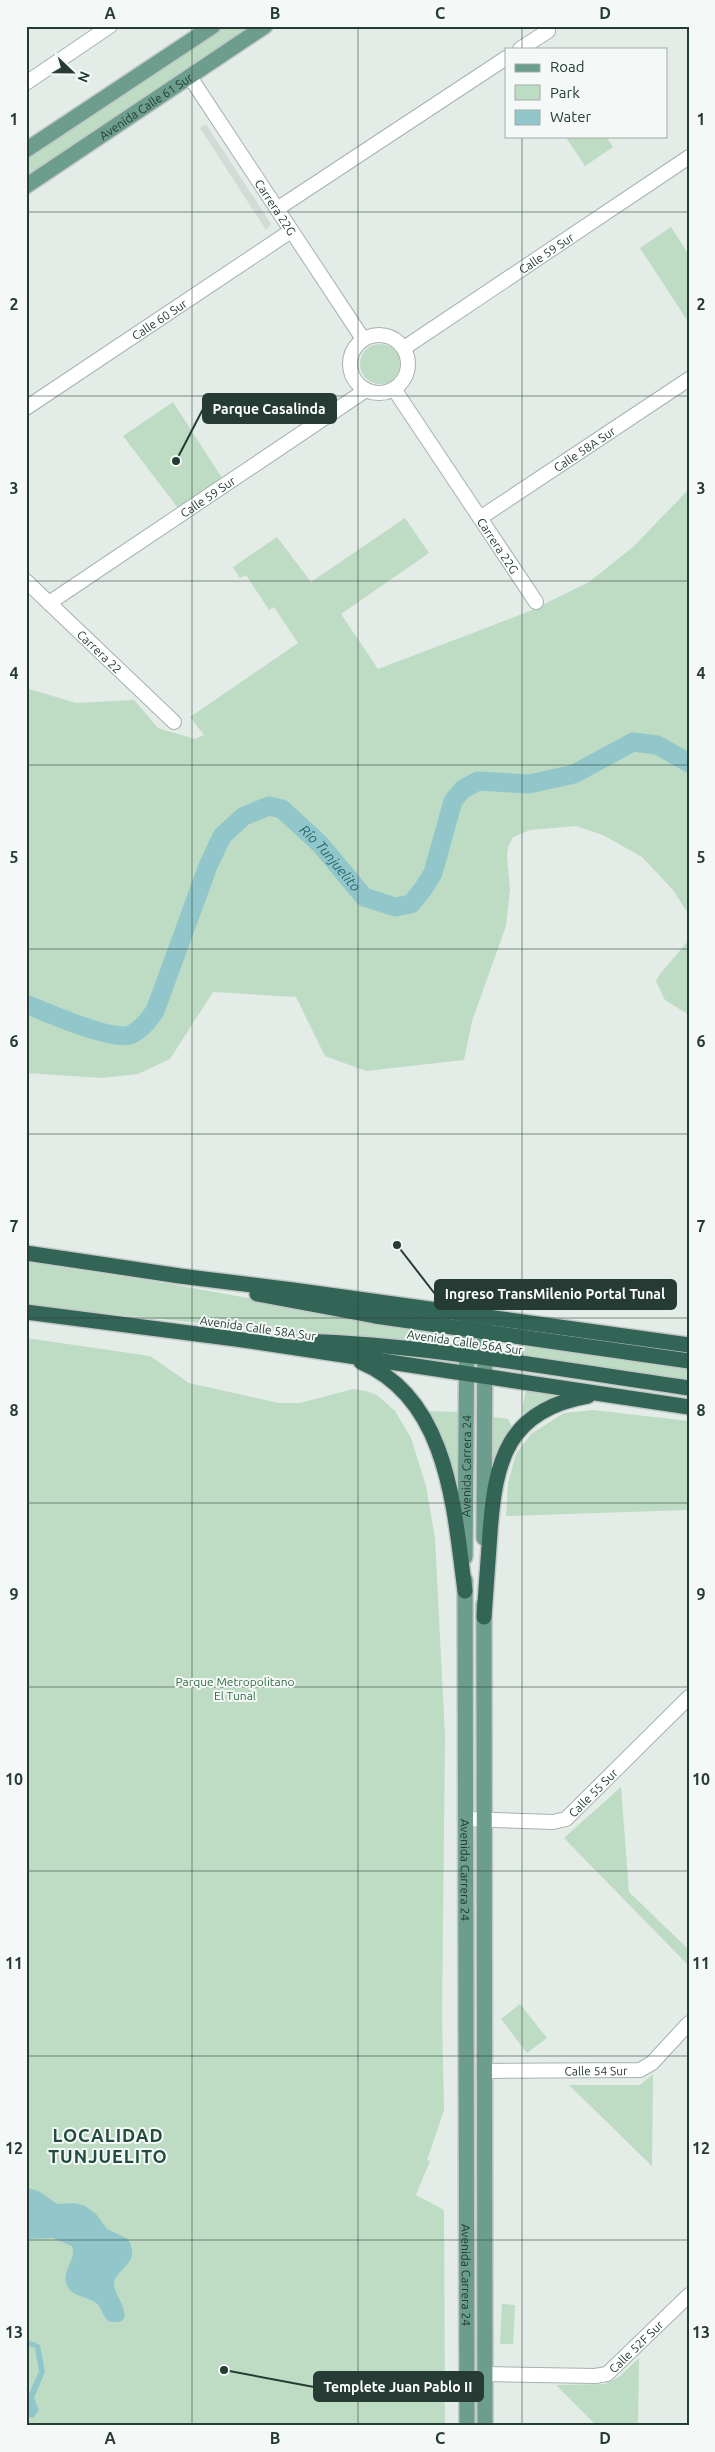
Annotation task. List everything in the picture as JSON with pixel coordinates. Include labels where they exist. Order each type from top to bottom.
[{"type":"highway","points":[[26,1253],[485,1325],[689,1345]]},
{"type":"highway","name":"Avenida Calle 58A Sur","points":[[26,1312],[236,1339],[484,1376]]},
{"type":"highway","name":"Avenida Calle 56A Sur","points":[[485,1325],[689,1362]]},
{"type":"highway","name":"Avenida Calle 56A Sur","points":[[236,1339],[347,1342],[689,1388]]},
{"type":"highway","points":[[346,1356],[367,1365],[396,1382],[416,1405],[427,1423],[442,1460],[449,1491],[465,1591]]},
{"type":"highway","points":[[484,1376],[689,1407]]},
{"type":"highway","points":[[484,1618],[493,1495],[496,1478],[508,1445],[518,1431],[533,1417],[554,1404],[588,1396],[610,1395]]},
{"type":"main road","points":[[26,150],[213,26]]},
{"type":"main road","name":"Avenida Calle 61 Sur","points":[[26,186],[265,26]]},
{"type":"main road","name":"Avenida Carrera 24","points":[[467,1322],[465,1591],[467,2426]]},
{"type":"main road","name":"Avenida Carrera 24","points":[[485,1325],[485,2426]]},
{"type":"street","points":[[26,83],[110,26]]},
{"type":"street","points":[[521,48],[548,30]]},
{"type":"street","points":[[277,209],[505,59]]},
{"type":"street","name":"Carrera 22G","points":[[190,76],[363,340]]},
{"type":"street","name":"Calle 59 Sur","points":[[404,348],[689,157]]},
{"type":"street","name":"Calle 60 Sur","points":[[26,408],[292,231]]},
{"type":"street","points":[[371,336],[388,336],[396,339],[404,348],[408,370],[404,378],[394,389],[383,393],[366,390],[354,378],[350,362],[356,345],[363,340],[371,336]]},
{"type":"street","name":"Calle 58A Sur","points":[[480,518],[689,379]]},
{"type":"street","name":"Carrera 22G","points":[[394,389],[536,602]]},
{"type":"street","name":"Calle 59 Sur","points":[[49,603],[366,390]]},
{"type":"street","name":"Carrera 22","points":[[26,581],[174,722]]},
{"type":"street","name":"Calle 55 Sur","points":[[466,1819],[553,1822],[566,1819],[689,1696]]},
{"type":"street","name":"Calle 54 Sur","points":[[485,2071],[640,2070],[652,2063],[689,2023]]},
{"type":"street","name":"Calle 52F Sur","points":[[485,2374],[595,2376],[607,2374],[689,2295]]},
{"type":"shaded area","points":[[206,124],[271,224],[266,230],[200,128]]},
{"type":"green space","points":[[224,26],[252,26],[26,177],[26,160]]},
{"type":"green space","points":[[566,138],[607,138],[613,147],[585,166]]},
{"type":"green space","points":[[671,227],[689,255],[689,323],[640,248]]},
{"type":"green space","points":[[380,344],[391,347],[397,353],[400,364],[397,375],[391,381],[380,384],[369,381],[363,375],[360,364],[363,353],[369,347]]},
{"type":"green space","points":[[173,402],[222,478],[178,508],[123,436]]},
{"type":"green space","points":[[689,489],[689,915],[673,890],[642,857],[603,835],[576,826],[530,830],[513,837],[508,847],[510,889],[506,926],[472,1021],[464,1060],[366,1071],[325,1056],[296,997],[213,992],[170,1059],[138,1074],[102,1078],[26,1073],[26,688],[76,703],[134,700],[158,728],[195,739],[204,735],[190,717],[298,643],[274,607],[269,610],[246,575],[240,578],[233,567],[277,537],[311,582],[405,518],[429,553],[341,614],[378,669],[530,611],[589,582],[633,547]]},
{"type":"green space","points":[[689,940],[689,1015],[665,1000],[656,981]]},
{"type":"green space","points":[[26,1262],[170,1284],[442,1333],[439,1348],[26,1305]]},
{"type":"green space","name":"Parque Metropolitano El Tunal","points":[[26,1338],[150,1356],[189,1383],[279,1403],[300,1403],[353,1389],[366,1391],[377,1395],[395,1411],[411,1438],[426,1486],[435,1538],[445,1736],[442,2016],[444,2110],[427,2160],[430,2161],[416,2195],[444,2210],[445,2426],[26,2426]]},
{"type":"green space","points":[[517,1346],[607,1355],[689,1368],[689,1384],[515,1358]]},
{"type":"green space","points":[[526,1389],[569,1395],[526,1416],[522,1411]]},
{"type":"green space","points":[[593,1410],[689,1421],[689,1513],[687,1510],[506,1516],[508,1483],[516,1454],[531,1434],[564,1413]]},
{"type":"green space","points":[[428,1411],[459,1412],[460,1516],[439,1433]]},
{"type":"green space","points":[[492,1417],[508,1419],[513,1429],[490,1478]]},
{"type":"green space","points":[[621,1787],[629,1892],[689,1950],[689,1966],[564,1838]]},
{"type":"green space","points":[[520,2004],[547,2038],[527,2053],[501,2019]]},
{"type":"green space","points":[[653,2074],[652,2166],[569,2085],[640,2085]]},
{"type":"green space","points":[[502,2304],[515,2305],[513,2344],[500,2344]]},
{"type":"green space","points":[[639,2358],[638,2426],[597,2426],[556,2385],[605,2384],[619,2377]]},
{"type":"water","points":[[26,2187],[40,2192],[57,2204],[75,2203],[85,2206],[96,2214],[107,2229],[128,2239],[132,2248],[132,2255],[130,2261],[115,2280],[114,2286],[125,2314],[124,2318],[120,2321],[113,2322],[107,2320],[96,2303],[75,2294],[68,2287],[66,2273],[73,2255],[72,2246],[53,2238],[26,2239]]},
{"type":"water","points":[[26,2339],[40,2345],[45,2372],[34,2398],[39,2410],[33,2418],[26,2416],[28,2396],[39,2371],[35,2348],[26,2345]]},
{"type":"waterway","name":"Río Tunjuelito","points":[[26,1004],[78,1025],[109,1034],[130,1035],[141,1028],[155,1011],[208,866],[222,836],[244,816],[269,806],[282,809],[320,844],[364,897],[395,907],[411,904],[423,889],[433,873],[453,801],[463,789],[478,781],[529,784],[574,774],[633,742],[657,745],[689,763]]},
{"type":"place","name":"Parque Casalinda","points":[[176,461]]},
{"type":"place","name":"Ingreso TransMilenio Portal Tunal","points":[[397,1245]]},
{"type":"place","name":"Templete Juan Pablo II","points":[[224,2370]]},
{"type":"district","name":"LOCALIDAD TUNJUELITO","points":[[108,2145]]}]
